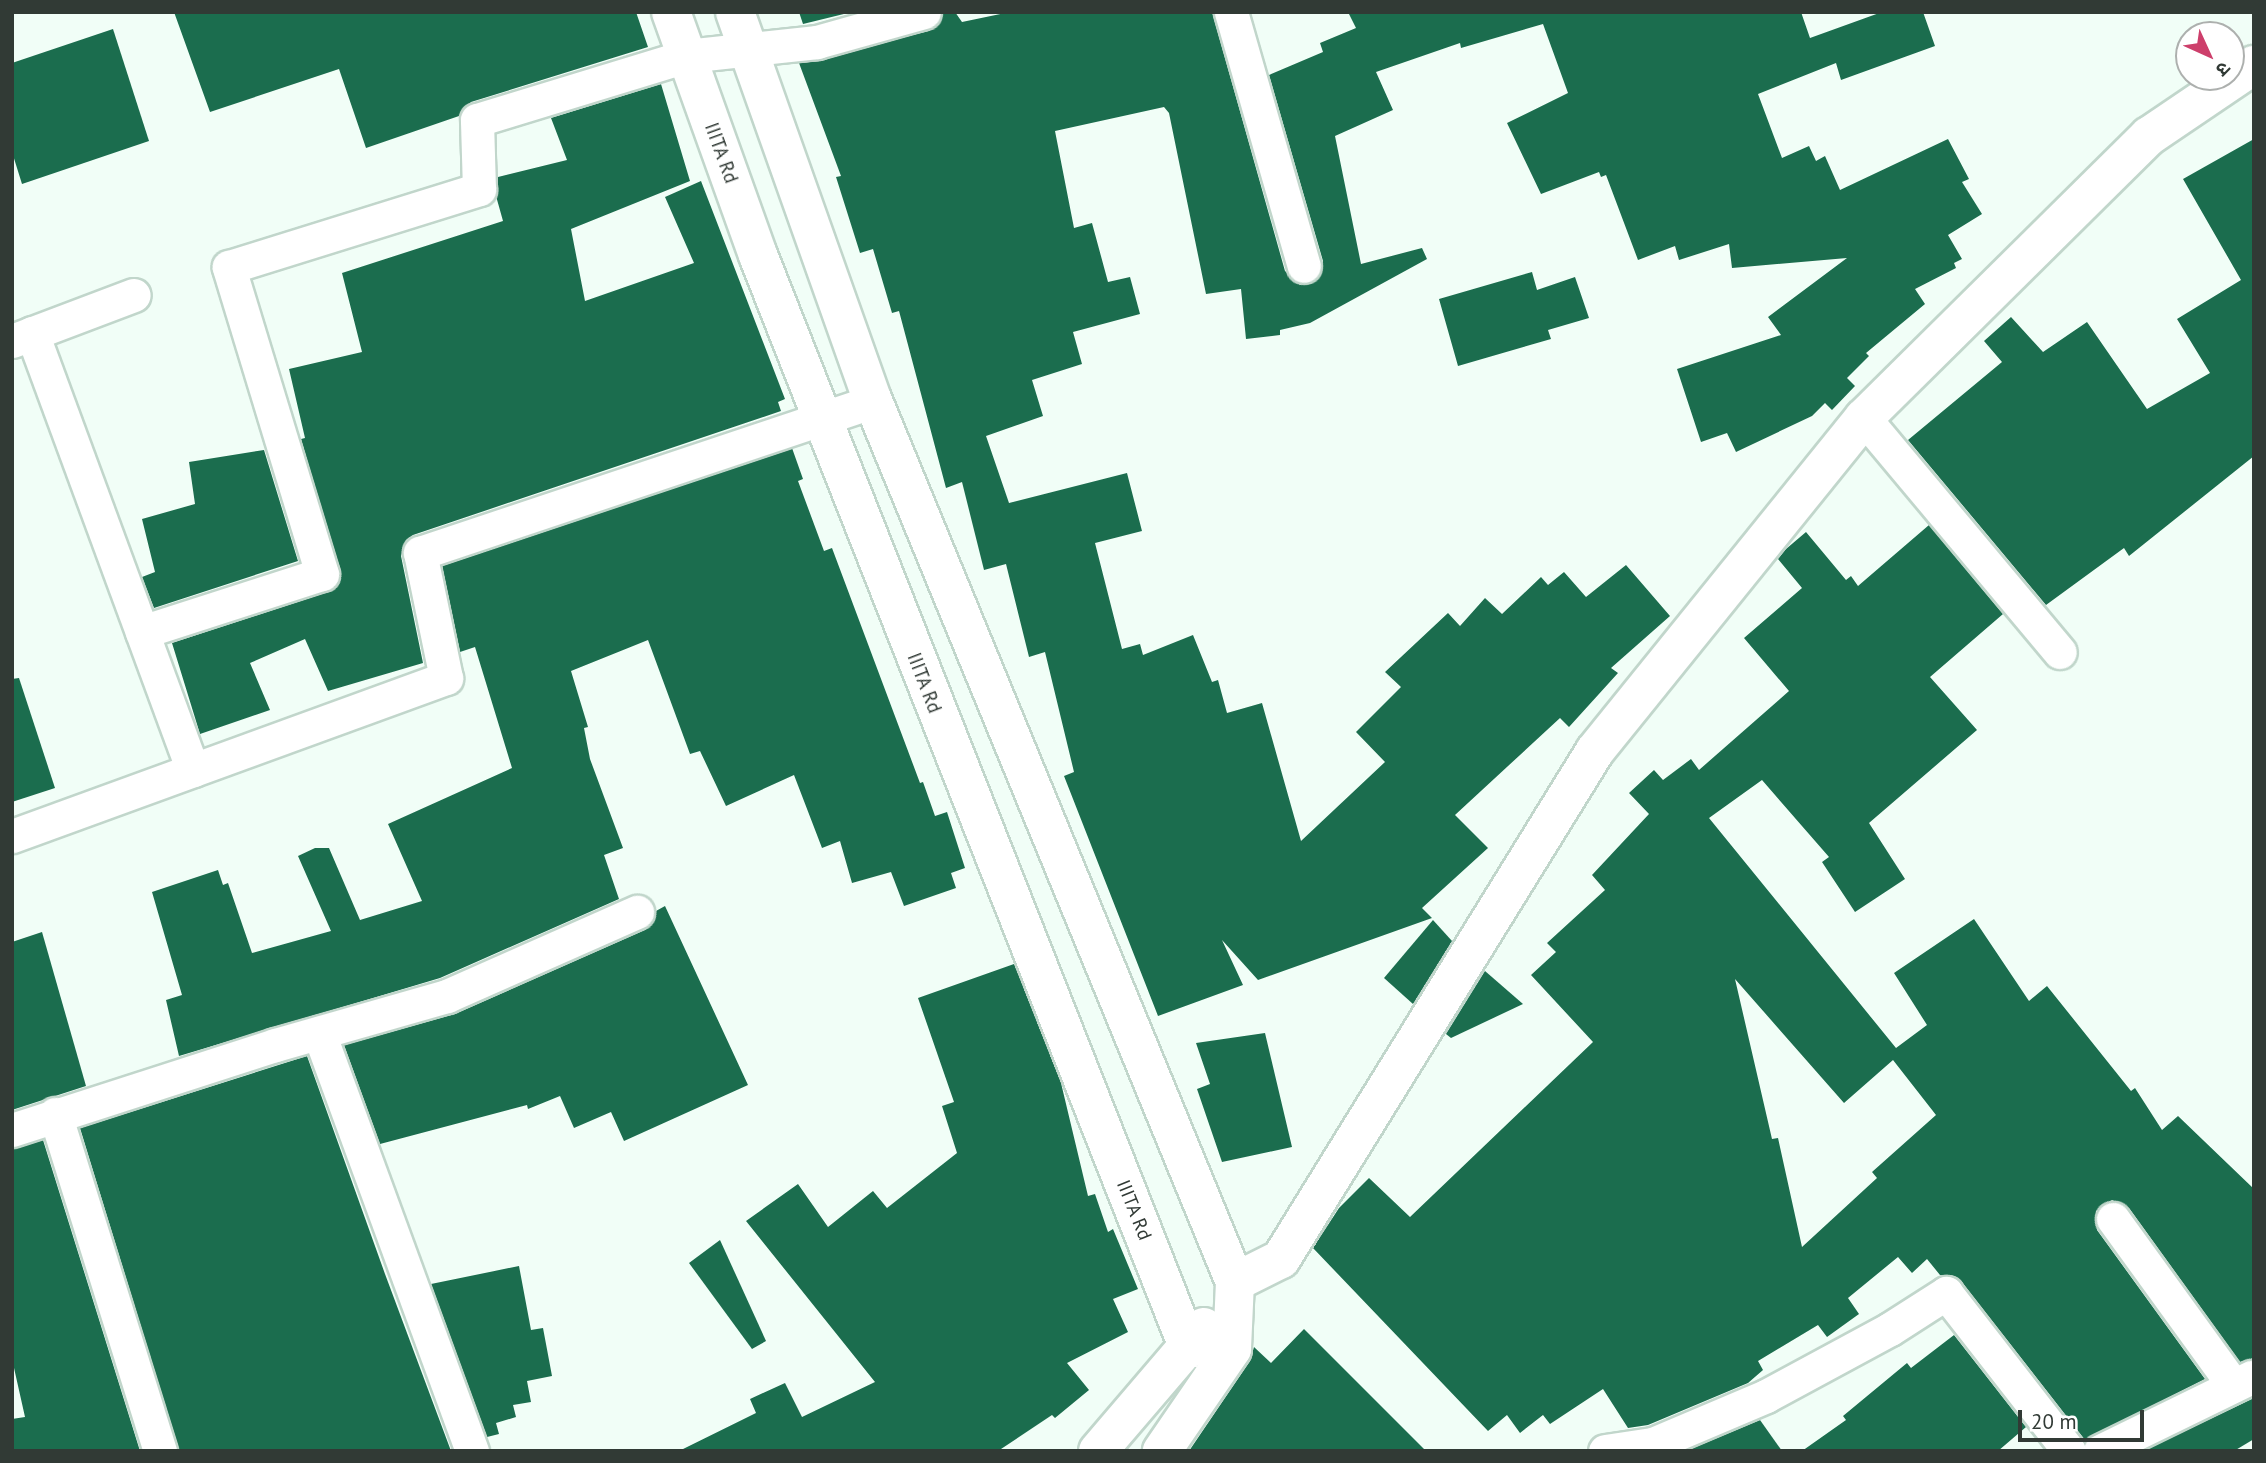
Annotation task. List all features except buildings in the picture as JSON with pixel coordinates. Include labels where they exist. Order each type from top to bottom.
[{"type":"main road","name":"IIITA Rd","points":[[671,12],[821,418],[1189,1349]]},
{"type":"main road","points":[[742,30],[873,401],[1235,1282],[1232,1349],[1162,1451]]},
{"type":"main road","points":[[1098,1451],[1189,1349],[1235,1282],[1281,1259],[1595,751],[1864,418],[2149,136],[2254,65]]},
{"type":"street","points":[[142,632],[322,574],[229,267],[479,190],[477,121],[686,55],[742,30],[817,41],[924,12]]},
{"type":"street","points":[[1231,12],[1304,266]]},
{"type":"street","points":[[134,295],[22,337],[142,632],[193,770]]},
{"type":"street","points":[[12,836],[446,678],[420,554],[873,401]]},
{"type":"street","points":[[1864,418],[2060,652]]},
{"type":"street","points":[[12,1130],[55,1114],[447,996],[637,912]]},
{"type":"street","points":[[319,1033],[472,1451]]},
{"type":"street","points":[[55,1114],[160,1451]]},
{"type":"street","points":[[2100,1451],[2243,1380],[2113,1219]]},
{"type":"street","points":[[1605,1451],[1653,1444],[1766,1396],[1890,1329],[1946,1293],[2068,1451]]}]
